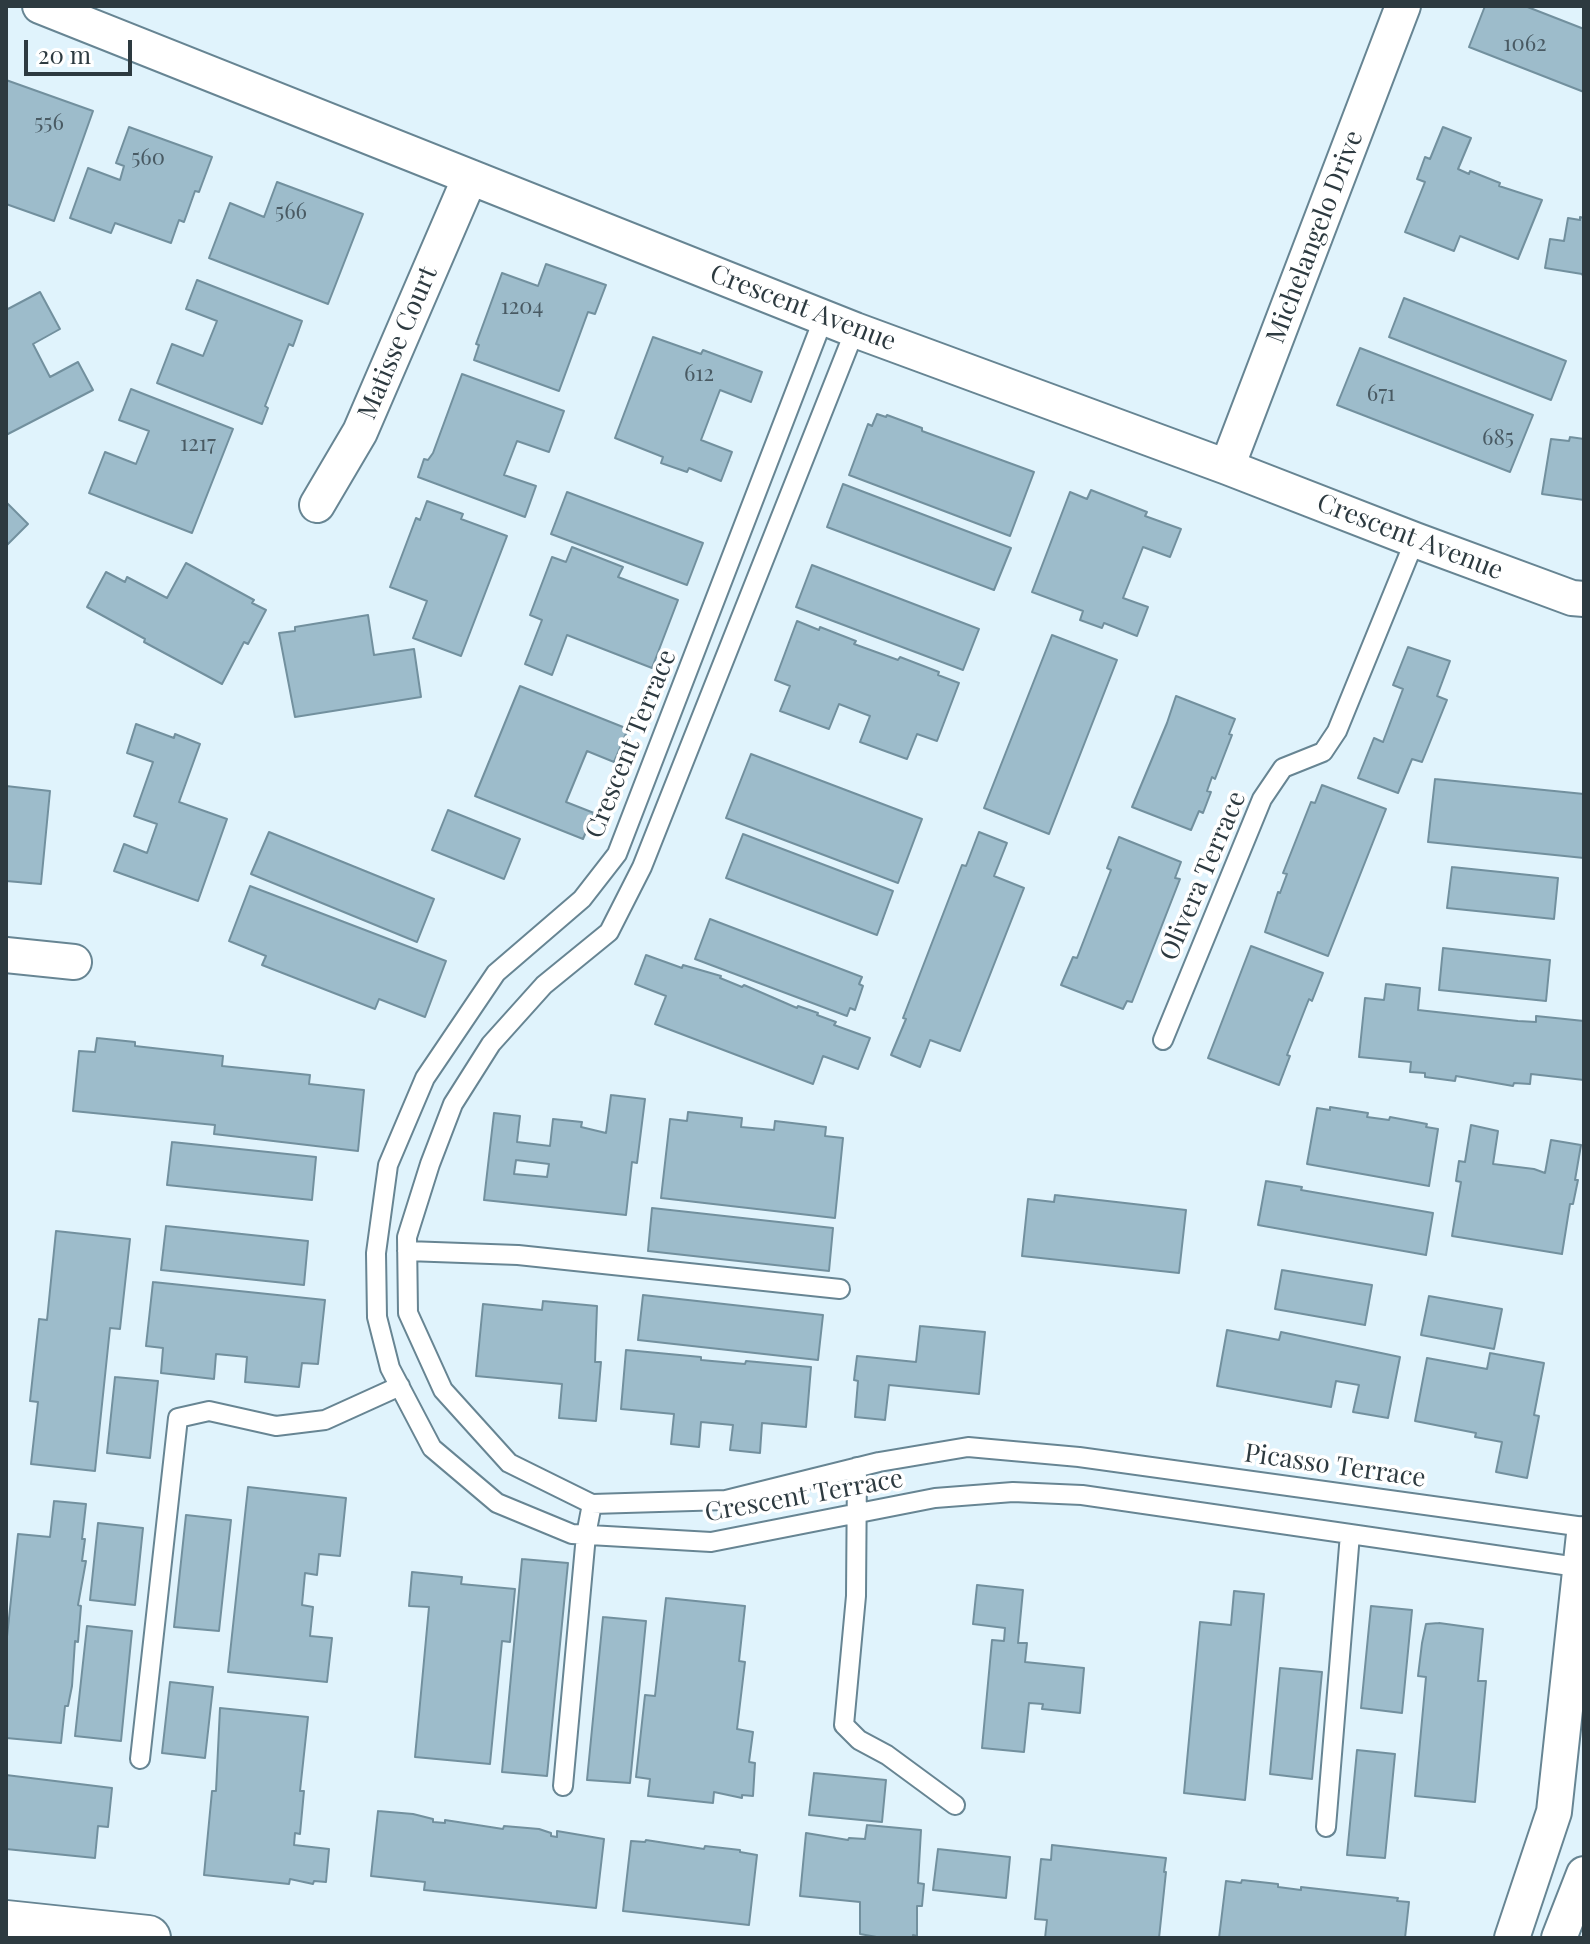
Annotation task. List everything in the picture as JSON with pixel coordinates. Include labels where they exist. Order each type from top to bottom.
[{"type":"main road","points":[[6,1923],[148,1938]]},
{"type":"street","name":"Crescent Avenue","points":[[40,6],[855,330],[1227,467],[1580,602]]},
{"type":"street","name":"Michelangelo Drive","points":[[1227,467],[1403,6]]},
{"type":"street","name":"Matisse Court","points":[[317,505],[360,432],[470,177]]},
{"type":"street","points":[[6,955],[74,962]]},
{"type":"street","points":[[1512,1938],[1554,1812],[1583,1556]]},
{"type":"street","points":[[1559,1938],[1584,1874]]},
{"type":"lane","name":"Crescent Terrace","points":[[824,317],[617,854],[582,899],[496,973],[425,1078],[388,1165],[376,1253],[377,1317],[390,1368],[432,1448],[497,1503],[572,1534],[711,1542],[935,1498],[1013,1492],[1082,1495],[1350,1534]]},
{"type":"lane","name":"Crescent Terrace","points":[[855,330],[642,867],[609,932],[533,997],[491,1044],[453,1104],[407,1237],[408,1313],[443,1390],[509,1463],[592,1504],[726,1500],[857,1467],[968,1447],[1079,1457]]},
{"type":"lane","name":"Olivera Terrace","points":[[1163,1040],[1262,799],[1283,768],[1323,752],[1337,731],[1415,540]]},
{"type":"lane","points":[[407,1251],[518,1255],[840,1289]]},
{"type":"lane","points":[[140,1759],[178,1418],[209,1411],[276,1426],[325,1420],[400,1386]]},
{"type":"lane","name":"Picasso Terrace","points":[[1079,1457],[1584,1527]]},
{"type":"lane","points":[[857,1467],[856,1596],[844,1725],[859,1740],[887,1755],[955,1805]]},
{"type":"lane","points":[[563,1786],[586,1535],[592,1504]]},
{"type":"lane","points":[[1326,1827],[1350,1534],[1583,1556]]},
{"type":"building","points":[[1485,6],[1525,6],[1584,29],[1584,92],[1469,47]]},
{"type":"building","points":[[6,80],[93,111],[54,221],[6,204]]},
{"type":"building","points":[[129,127],[212,157],[199,192],[195,191],[184,222],[179,220],[171,243],[115,223],[111,233],[70,218],[88,168],[120,180],[124,166],[116,163]]},
{"type":"building","points":[[1443,127],[1471,138],[1458,169],[1542,200],[1518,259],[1460,236],[1454,251],[1405,232],[1425,182],[1417,179],[1425,157],[1430,159]]},
{"type":"building","points":[[277,182],[363,214],[328,304],[209,258],[230,203],[264,217]]},
{"type":"building","points":[[1580,217],[1584,218],[1584,278],[1582,274],[1545,268],[1550,239],[1564,241],[1568,218],[1580,220]]},
{"type":"building","points":[[546,264],[606,285],[595,314],[588,312],[559,391],[474,360],[479,345],[476,344],[502,273],[538,286]]},
{"type":"building","points":[[197,280],[302,321],[293,346],[289,344],[265,406],[268,408],[262,424],[157,383],[172,344],[203,356],[217,321],[186,309]]},
{"type":"building","points":[[40,292],[60,329],[33,344],[50,377],[78,362],[93,390],[6,435],[6,310]]},
{"type":"building","points":[[1404,298],[1566,361],[1551,400],[1389,337]]},
{"type":"building","points":[[653,337],[701,354],[703,350],[762,372],[751,402],[720,390],[701,440],[732,452],[721,481],[689,468],[687,472],[661,463],[663,457],[615,438]]},
{"type":"building","points":[[1360,348],[1533,415],[1510,472],[1337,405]]},
{"type":"building","points":[[462,374],[564,411],[549,452],[517,441],[504,475],[536,486],[525,517],[418,477],[424,459],[428,460],[433,453]]},
{"type":"building","points":[[131,389],[233,429],[192,533],[89,493],[105,452],[136,464],[149,431],[119,420]]},
{"type":"building","points":[[877,414],[887,415],[1034,472],[1010,536],[849,475],[868,424],[872,426]]},
{"type":"building","points":[[1570,437],[1584,439],[1584,500],[1542,494],[1551,439],[1569,441]]},
{"type":"building","points":[[843,484],[1011,548],[994,590],[827,527]]},
{"type":"building","points":[[1091,490],[1181,529],[1170,557],[1143,547],[1123,598],[1148,607],[1137,636],[1104,623],[1102,628],[1080,620],[1083,611],[1032,592],[1070,492],[1087,499]]},
{"type":"building","points":[[567,492],[703,543],[687,585],[551,534]]},
{"type":"building","points":[[427,501],[463,514],[461,519],[507,536],[461,656],[413,638],[427,601],[390,587],[416,518],[420,520]]},
{"type":"building","points":[[6,502],[28,524],[6,546]]},
{"type":"building","points":[[572,547],[623,567],[618,577],[678,600],[652,668],[567,635],[552,675],[525,664],[542,620],[530,615],[552,557],[566,562]]},
{"type":"building","points":[[186,563],[254,600],[252,603],[266,610],[248,644],[244,642],[222,684],[87,607],[106,572],[125,582],[127,577],[167,598]]},
{"type":"building","points":[[812,565],[979,629],[963,670],[796,607]]},
{"type":"building","points":[[368,615],[374,655],[414,649],[421,697],[295,717],[279,633],[295,631],[295,627]]},
{"type":"building","points":[[797,621],[819,630],[820,627],[856,641],[854,644],[898,660],[900,657],[959,683],[937,741],[917,734],[907,759],[860,742],[870,716],[839,704],[829,729],[780,711],[790,686],[775,680]]},
{"type":"building","points":[[1052,635],[1117,660],[1049,834],[984,808]]},
{"type":"building","points":[[1408,647],[1450,661],[1437,696],[1447,700],[1422,762],[1412,759],[1398,793],[1358,778],[1374,738],[1383,742],[1403,689],[1393,685]]},
{"type":"building","points":[[520,686],[628,729],[614,762],[587,751],[566,802],[594,813],[583,839],[475,796]]},
{"type":"building","points":[[1176,696],[1235,719],[1215,779],[1212,777],[1207,791],[1211,792],[1203,813],[1199,811],[1191,830],[1132,807]]},
{"type":"building","points":[[136,724],[200,744],[179,802],[227,819],[198,901],[114,871],[124,844],[147,853],[157,824],[134,816],[153,762],[127,753]]},
{"type":"building","points":[[751,754],[922,819],[898,883],[726,818]]},
{"type":"building","points":[[1435,779],[1584,794],[1584,858],[1428,842]]},
{"type":"building","points":[[1322,785],[1386,809],[1328,956],[1265,932],[1287,874],[1283,873],[1311,802],[1315,803]]},
{"type":"building","points":[[6,786],[50,791],[41,884],[6,881]]},
{"type":"building","points":[[448,810],[520,839],[504,879],[432,850]]},
{"type":"building","points":[[269,832],[434,899],[417,942],[251,874]]},
{"type":"building","points":[[979,832],[1007,843],[994,876],[1024,888],[960,1051],[930,1040],[920,1067],[891,1055],[962,865],[966,866]]},
{"type":"building","points":[[743,834],[893,891],[877,935],[726,878]]},
{"type":"building","points":[[1119,837],[1181,862],[1175,878],[1180,879],[1132,1002],[1127,1001],[1123,1009],[1061,985],[1073,957],[1077,958],[1111,870],[1107,868]]},
{"type":"building","points":[[1452,867],[1558,878],[1554,919],[1447,908]]},
{"type":"building","points":[[250,886],[446,961],[425,1017],[379,999],[375,1009],[262,965],[266,956],[229,941]]},
{"type":"building","points":[[710,919],[862,977],[859,984],[863,986],[855,1010],[850,1008],[847,1016],[695,959]]},
{"type":"building","points":[[1251,946],[1323,973],[1287,1055],[1290,1056],[1279,1085],[1208,1058]]},
{"type":"building","points":[[1443,948],[1550,960],[1546,1001],[1439,990]]},
{"type":"building","points":[[646,955],[682,968],[683,965],[721,976],[797,1008],[818,1013],[836,1022],[834,1025],[870,1038],[858,1069],[823,1056],[813,1084],[655,1024],[666,996],[635,984]]},
{"type":"building","points":[[1386,984],[1420,988],[1418,1010],[1518,1021],[1536,1022],[1536,1016],[1584,1021],[1584,1080],[1531,1074],[1530,1084],[1514,1083],[1513,1086],[1456,1076],[1455,1081],[1410,1072],[1411,1062],[1359,1057],[1365,998],[1384,1000]]},
{"type":"building","points":[[97,1038],[135,1042],[135,1046],[223,1056],[222,1066],[310,1075],[309,1084],[364,1090],[358,1151],[214,1134],[215,1125],[73,1111],[79,1051],[95,1052]]},
{"type":"building","points":[[611,1095],[645,1099],[637,1163],[632,1162],[626,1215],[484,1200],[494,1113],[520,1116],[517,1142],[550,1146],[553,1119],[582,1122],[581,1127],[606,1133]],"holes":[[[516,1160],[549,1164],[547,1177],[514,1174]]]},
{"type":"building","points":[[1330,1107],[1368,1113],[1367,1117],[1389,1120],[1390,1117],[1427,1124],[1426,1127],[1438,1129],[1429,1186],[1307,1164],[1317,1108],[1330,1110]]},
{"type":"building","points":[[688,1112],[742,1118],[741,1127],[774,1130],[775,1121],[826,1127],[825,1136],[843,1138],[835,1218],[661,1198],[670,1119],[687,1121]]},
{"type":"building","points":[[1471,1125],[1498,1131],[1493,1164],[1545,1173],[1551,1140],[1581,1145],[1575,1180],[1578,1180],[1573,1204],[1570,1204],[1562,1254],[1452,1236],[1461,1182],[1456,1181],[1459,1161],[1465,1162]]},
{"type":"building","points":[[172,1142],[316,1157],[312,1200],[167,1185]]},
{"type":"building","points":[[1266,1181],[1433,1213],[1426,1255],[1258,1225]]},
{"type":"building","points":[[1055,1195],[1186,1210],[1179,1273],[1022,1256],[1028,1199],[1054,1202]]},
{"type":"building","points":[[652,1208],[833,1228],[829,1271],[648,1251]]},
{"type":"building","points":[[166,1226],[308,1241],[304,1285],[161,1270]]},
{"type":"building","points":[[56,1231],[130,1239],[120,1329],[110,1328],[95,1471],[31,1464],[38,1402],[30,1401],[39,1319],[47,1320]]},
{"type":"building","points":[[1282,1270],[1372,1285],[1365,1325],[1275,1309]]},
{"type":"building","points":[[153,1282],[325,1300],[318,1364],[302,1363],[299,1387],[245,1382],[247,1357],[216,1354],[214,1379],[161,1373],[163,1348],[146,1346]]},
{"type":"building","points":[[643,1295],[823,1315],[818,1360],[638,1340]]},
{"type":"building","points":[[1429,1296],[1502,1309],[1494,1349],[1421,1335]]},
{"type":"building","points":[[543,1301],[597,1306],[595,1362],[601,1362],[596,1421],[559,1418],[562,1384],[476,1376],[483,1304],[542,1310]]},
{"type":"building","points":[[920,1326],[985,1332],[979,1394],[889,1385],[885,1420],[855,1417],[857,1356],[916,1362]]},
{"type":"building","points":[[1227,1330],[1279,1340],[1281,1332],[1400,1357],[1388,1418],[1353,1412],[1359,1385],[1336,1381],[1331,1407],[1217,1386]]},
{"type":"building","points":[[626,1350],[701,1357],[701,1360],[811,1367],[806,1427],[762,1423],[760,1453],[730,1450],[733,1425],[701,1422],[699,1447],[671,1444],[674,1414],[621,1409]]},
{"type":"building","points":[[1490,1353],[1544,1363],[1534,1415],[1539,1416],[1527,1478],[1496,1472],[1502,1442],[1475,1437],[1476,1433],[1415,1421],[1427,1358],[1487,1369]]},
{"type":"building","points":[[115,1377],[158,1381],[150,1458],[107,1453]]},
{"type":"building","points":[[248,1487],[346,1498],[340,1556],[319,1554],[317,1575],[305,1573],[302,1605],[313,1607],[310,1636],[332,1638],[327,1682],[228,1672]]},
{"type":"building","points":[[54,1501],[86,1504],[82,1561],[86,1561],[78,1605],[81,1606],[78,1642],[75,1641],[72,1686],[68,1706],[65,1706],[61,1743],[6,1738],[6,1646],[18,1534],[50,1537]]},
{"type":"building","points":[[186,1515],[231,1520],[219,1631],[174,1627]]},
{"type":"building","points":[[98,1523],[143,1528],[135,1605],[90,1600]]},
{"type":"building","points":[[522,1559],[568,1563],[547,1776],[502,1772]]},
{"type":"building","points":[[412,1572],[462,1577],[461,1584],[515,1589],[510,1642],[502,1641],[490,1764],[415,1757],[429,1607],[409,1606]]},
{"type":"building","points":[[977,1585],[1023,1590],[1018,1643],[1027,1643],[1025,1662],[1084,1668],[1080,1713],[1042,1709],[1043,1704],[1029,1703],[1024,1752],[982,1748],[992,1640],[1004,1641],[1005,1628],[973,1624]]},
{"type":"building","points":[[1234,1591],[1264,1594],[1245,1800],[1184,1793],[1200,1622],[1231,1625]]},
{"type":"building","points":[[666,1598],[745,1606],[739,1661],[745,1662],[737,1729],[753,1732],[749,1762],[755,1763],[753,1796],[742,1795],[742,1798],[714,1792],[713,1803],[648,1796],[650,1779],[636,1777],[645,1695],[655,1696]]},
{"type":"building","points":[[1371,1606],[1412,1610],[1402,1713],[1361,1708]]},
{"type":"building","points":[[603,1617],[646,1621],[630,1783],[587,1780]]},
{"type":"building","points":[[1426,1624],[1483,1629],[1478,1681],[1486,1681],[1475,1802],[1415,1796],[1426,1677],[1418,1676],[1422,1643]]},
{"type":"building","points":[[87,1626],[132,1631],[121,1741],[75,1736]]},
{"type":"building","points":[[1280,1668],[1322,1672],[1312,1779],[1270,1774]]},
{"type":"building","points":[[170,1682],[213,1687],[205,1758],[162,1753]]},
{"type":"building","points":[[220,1708],[308,1717],[300,1791],[304,1791],[300,1834],[295,1833],[294,1845],[329,1849],[326,1882],[314,1881],[313,1884],[290,1879],[289,1884],[204,1875],[212,1791],[216,1791]]},
{"type":"building","points":[[1357,1750],[1395,1754],[1385,1858],[1347,1855]]},
{"type":"building","points":[[814,1773],[886,1780],[882,1822],[809,1815]]},
{"type":"building","points":[[6,1775],[112,1788],[108,1827],[98,1826],[95,1858],[6,1849]]},
{"type":"building","points":[[378,1811],[413,1814],[433,1819],[433,1822],[445,1823],[445,1820],[503,1829],[504,1826],[539,1829],[557,1837],[557,1831],[604,1839],[596,1908],[424,1890],[425,1882],[371,1876]]},
{"type":"building","points":[[867,1825],[921,1830],[918,1883],[924,1884],[922,1906],[917,1906],[917,1936],[913,1935],[913,1938],[860,1934],[860,1902],[800,1896],[806,1833],[848,1840],[865,1839]]},
{"type":"building","points":[[646,1840],[704,1849],[705,1846],[740,1850],[757,1855],[749,1925],[623,1911],[631,1841]]},
{"type":"building","points":[[1052,1845],[1166,1858],[1159,1938],[1045,1938],[1047,1920],[1035,1919],[1041,1859],[1051,1860]]},
{"type":"building","points":[[938,1849],[1010,1857],[1006,1898],[933,1890]]},
{"type":"building","points":[[1242,1880],[1301,1890],[1301,1887],[1398,1898],[1397,1901],[1409,1902],[1405,1938],[1219,1938],[1226,1881],[1241,1883]]}]
